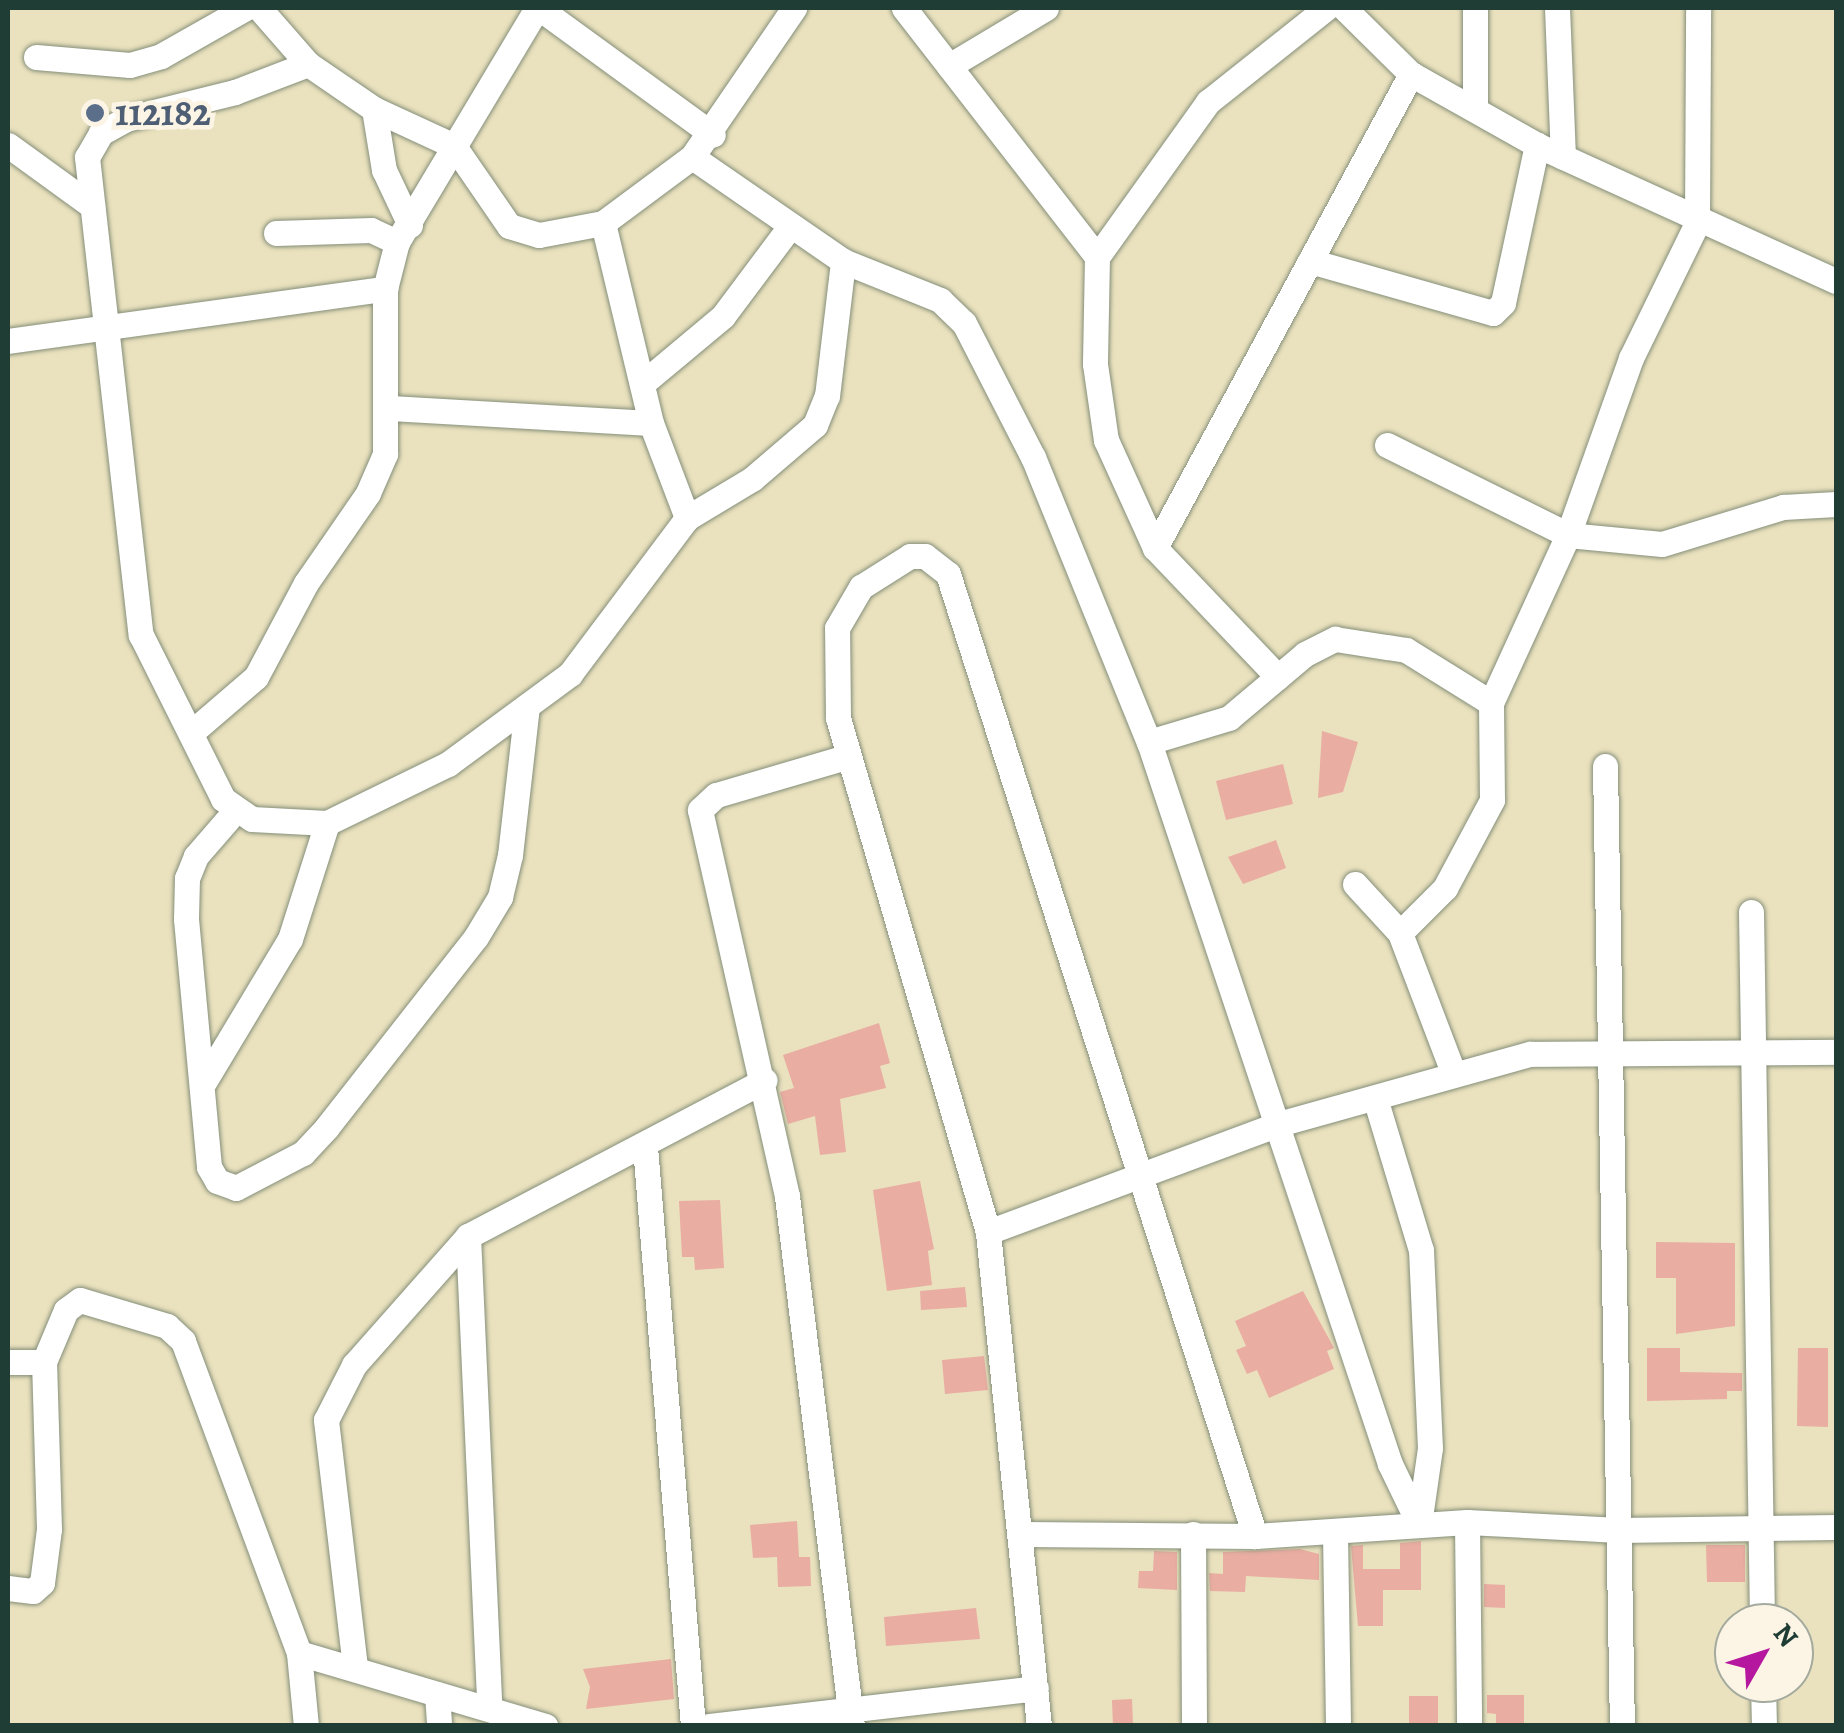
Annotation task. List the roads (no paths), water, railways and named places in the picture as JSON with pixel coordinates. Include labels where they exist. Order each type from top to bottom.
[{"type":"street","points":[[36,57],[130,65],[161,56],[246,8]]},
{"type":"street","points":[[259,8],[308,64],[374,109],[454,146],[510,226],[524,234],[603,222],[692,158],[713,135],[794,8]]},
{"type":"street","points":[[192,732],[264,666],[306,584],[368,493],[385,454],[390,408],[385,288],[403,234],[538,8],[713,135]]},
{"type":"street","points":[[904,8],[1096,256]]},
{"type":"street","points":[[949,66],[1046,8]]},
{"type":"street","points":[[1278,677],[1155,548],[1106,440],[1095,364],[1096,256],[1208,102],[1326,8]]},
{"type":"street","points":[[1344,8],[1411,74],[1537,145],[1697,223],[1836,281]]},
{"type":"street","points":[[1475,8],[1475,109]]},
{"type":"street","points":[[1557,8],[1564,157]]},
{"type":"street","points":[[1400,932],[1445,888],[1492,800],[1491,704],[1568,536],[1631,358],[1697,223],[1698,8]]},
{"type":"street","points":[[308,64],[235,92],[126,119],[101,134],[87,157],[141,635],[235,811],[252,819],[327,823],[448,764],[570,674],[688,518],[752,478],[815,424],[827,396],[843,261]]},
{"type":"street","points":[[1155,548],[1411,74]]},
{"type":"street","points":[[374,109],[384,170],[403,234]]},
{"type":"street","points":[[8,145],[92,206]]},
{"type":"street","points":[[1310,260],[1494,313],[1503,304],[1537,145]]},
{"type":"street","points":[[692,158],[788,229],[843,261],[940,300],[964,323],[1033,457],[1149,742],[1390,1464],[1419,1524]]},
{"type":"street","points":[[603,222],[651,423],[688,518]]},
{"type":"street","points":[[644,383],[723,316],[788,229]]},
{"type":"street","points":[[276,233],[370,230],[403,234]]},
{"type":"street","points":[[8,340],[385,288]]},
{"type":"street","points":[[390,408],[651,423]]},
{"type":"street","points":[[1387,445],[1568,536],[1662,544],[1783,506],[1836,504]]},
{"type":"street","points":[[1039,1726],[1023,1534],[988,1232],[846,757],[837,628],[861,586],[880,570],[925,556],[948,574],[1256,1536]]},
{"type":"street","points":[[1149,742],[1229,718],[1278,677],[1335,639],[1370,640],[1406,650],[1491,704]]},
{"type":"street","points":[[235,811],[196,856],[187,878],[186,919],[209,1166],[217,1180],[236,1188],[302,1152],[327,1127],[500,896],[527,706]]},
{"type":"street","points":[[846,757],[716,795],[700,810],[765,1080],[787,1196],[851,1717]]},
{"type":"street","points":[[1606,766],[1622,1726]]},
{"type":"street","points":[[204,1082],[290,939],[327,823]]},
{"type":"street","points":[[1354,884],[1400,932],[1453,1072]]},
{"type":"street","points":[[1751,912],[1762,1603]]},
{"type":"street","points":[[988,1232],[1275,1125],[1453,1072],[1530,1054],[1836,1052]]},
{"type":"street","points":[[355,1666],[326,1420],[354,1365],[468,1236],[645,1148],[765,1080]]},
{"type":"street","points":[[1375,1098],[1421,1250],[1430,1448],[1419,1524]]},
{"type":"street","points":[[645,1148],[692,1726]]},
{"type":"street","points":[[468,1236],[489,1707]]},
{"type":"street","points":[[8,1588],[33,1591],[42,1583],[49,1510],[44,1362],[66,1310],[80,1300],[175,1331],[299,1653],[306,1726]]},
{"type":"street","points":[[8,1362],[44,1362]]},
{"type":"street","points":[[1023,1534],[1256,1536],[1467,1522],[1619,1530],[1836,1528]]},
{"type":"street","points":[[1467,1522],[1468,1726]]},
{"type":"street","points":[[1334,1533],[1338,1726]]},
{"type":"street","points":[[1193,1534],[1194,1726]]},
{"type":"street","points":[[299,1653],[355,1666],[545,1726]]},
{"type":"street","points":[[709,1726],[851,1717],[1036,1688]]},
{"type":"street","points":[[437,1694],[438,1726]]},
{"type":"place","name":"112182","points":[[95,113]]}]
